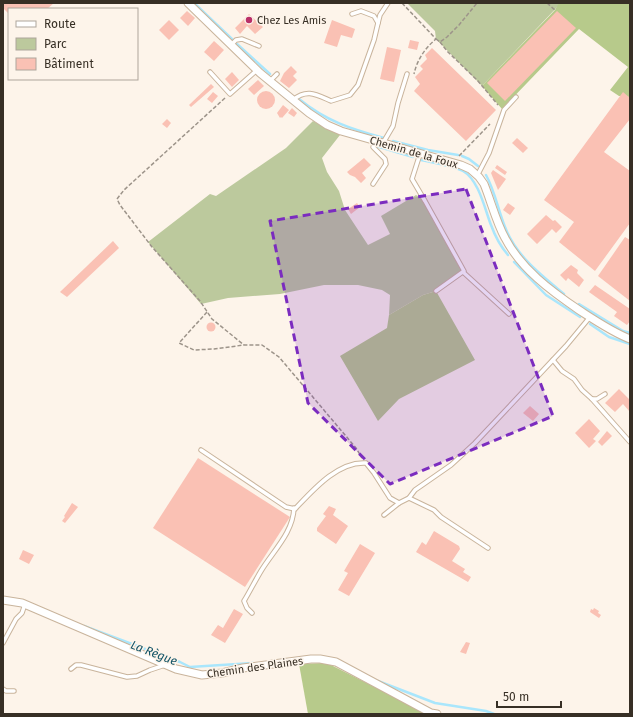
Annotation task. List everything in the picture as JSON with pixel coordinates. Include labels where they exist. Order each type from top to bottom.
[{"type":"street","name":"Chemin de la Foux","points":[[188,3],[257,70],[309,113],[326,125],[341,131],[455,163],[470,169],[484,184],[505,238],[530,272],[549,289],[590,317],[620,335],[630,339]]},
{"type":"street","name":"Chemin des Plaines","points":[[3,600],[25,604],[166,665],[202,675],[311,659],[336,662],[431,713],[437,714]]},
{"type":"lane","points":[[293,100],[298,96],[312,93],[331,101],[350,95],[358,85],[374,40],[380,15],[388,3]]},
{"type":"lane","points":[[352,14],[361,11],[374,16],[378,23]]},
{"type":"lane","points":[[231,45],[236,40],[242,39],[259,46]]},
{"type":"lane","points":[[210,72],[230,94],[257,70]]},
{"type":"lane","points":[[270,81],[276,74]]},
{"type":"lane","points":[[373,184],[386,164],[385,159],[373,148],[393,126],[407,74]]},
{"type":"lane","points":[[477,176],[489,153],[504,110],[516,98]]},
{"type":"lane","points":[[420,154],[412,179],[464,272],[509,314]]},
{"type":"lane","points":[[436,291],[464,272]]},
{"type":"lane","points":[[384,515],[399,503],[409,498],[415,490],[451,465],[475,443],[566,346],[590,317]]},
{"type":"lane","points":[[553,360],[562,371],[574,379],[582,390],[592,399],[630,442]]},
{"type":"lane","points":[[592,399],[597,399],[605,394]]},
{"type":"lane","points":[[201,450],[286,507],[295,509],[317,486],[346,466],[358,463],[366,463],[390,498],[399,503]]},
{"type":"lane","points":[[409,498],[434,510],[441,517],[488,548]]},
{"type":"lane","points":[[252,613],[247,608],[244,601],[261,571],[290,529],[294,517],[294,508]]},
{"type":"lane","points":[[3,643],[16,619],[22,613],[25,604]]},
{"type":"lane","points":[[71,669],[76,665],[81,665],[127,677],[137,676],[166,665]]},
{"type":"lane","points":[[3,689],[6,691],[14,691]]},
{"type":"path","points":[[402,3],[447,51],[478,81],[498,105]]},
{"type":"path","points":[[440,42],[459,25],[477,3]]},
{"type":"path","points":[[547,3],[555,10]]},
{"type":"path","points":[[413,77],[419,60],[428,45],[436,39]]},
{"type":"path","points":[[230,94],[124,190],[117,199],[152,247],[200,300],[212,319],[244,345]]},
{"type":"path","points":[[455,163],[459,156],[490,124]]},
{"type":"path","points":[[207,312],[179,343],[194,350],[244,345],[262,345],[279,357],[356,448],[366,463]]},
{"type":"highlighted area","points":[[466,189],[553,416],[390,484],[308,403],[270,221]]},
{"type":"green space","points":[[407,3],[560,4],[482,86],[436,39],[435,31]]},
{"type":"green space","points":[[559,3],[630,3],[630,97],[619,96],[610,90],[628,67],[579,29],[502,109],[482,86],[555,10]]},
{"type":"green space","points":[[313,121],[340,135],[322,158],[327,172],[339,191],[345,210],[368,245],[390,234],[381,216],[416,195],[425,201],[464,271],[436,291],[423,295],[389,315],[390,295],[382,290],[358,285],[324,285],[280,294],[228,298],[201,304],[148,242],[210,194],[216,196],[286,148]]},
{"type":"green space","points":[[436,291],[475,360],[399,399],[378,421],[340,356],[387,328],[389,315],[423,295]]},
{"type":"green space","points":[[323,663],[331,665],[428,714],[308,714],[299,664]]},
{"type":"building","points":[[3,3],[54,3],[48,8],[8,8],[8,13],[3,8]]},
{"type":"building","points":[[187,11],[195,18],[188,26],[180,18]]},
{"type":"building","points":[[557,11],[576,28],[505,101],[487,83]]},
{"type":"building","name":"Chez Les Amis","points":[[249,14],[263,27],[255,34],[247,26],[240,34],[235,28]]},
{"type":"building","points":[[169,20],[179,30],[169,40],[159,30]]},
{"type":"building","points":[[332,20],[355,29],[352,38],[341,35],[337,47],[324,43]]},
{"type":"building","points":[[410,40],[419,42],[417,50],[408,48]]},
{"type":"building","points":[[214,41],[224,50],[214,61],[204,52]]},
{"type":"building","points":[[387,47],[401,50],[394,82],[380,79]]},
{"type":"building","points":[[432,48],[496,110],[466,141],[414,91],[420,84],[415,77],[423,69],[420,66],[427,59],[425,55]]},
{"type":"building","points":[[291,66],[297,72],[293,76],[297,80],[289,88],[280,81],[284,73]]},
{"type":"building","points":[[232,72],[239,80],[232,87],[225,79]]},
{"type":"building","points":[[258,80],[264,86],[254,95],[248,89]]},
{"type":"building","points":[[211,84],[214,87],[191,107],[189,105]]},
{"type":"building","points":[[266,91],[272,94],[275,100],[272,106],[266,109],[260,106],[257,100],[260,94]]},
{"type":"building","points":[[213,92],[218,96],[212,103],[207,99]]},
{"type":"building","points":[[623,92],[630,98],[630,119],[604,152],[630,171],[630,223],[595,271],[559,242],[574,222],[544,200]]},
{"type":"building","points":[[283,105],[289,110],[282,118],[280,118],[277,113]]},
{"type":"building","points":[[292,108],[297,113],[294,117],[288,113]]},
{"type":"building","points":[[167,119],[171,123],[167,128],[162,124]]},
{"type":"building","points":[[517,138],[528,148],[523,153],[512,143]]},
{"type":"building","points":[[364,158],[371,165],[362,173],[366,178],[361,183],[347,172]]},
{"type":"building","points":[[497,165],[507,172],[505,175],[495,168]]},
{"type":"building","points":[[493,170],[506,179],[498,190],[491,173]]},
{"type":"building","points":[[357,203],[360,207],[351,214],[348,209]]},
{"type":"building","points":[[508,203],[515,208],[510,215],[503,210]]},
{"type":"building","points":[[546,215],[553,221],[555,220],[562,227],[556,233],[552,229],[537,244],[527,234]]},
{"type":"building","points":[[625,237],[630,240],[630,301],[598,276]]},
{"type":"building","points":[[113,241],[119,248],[67,297],[60,292]]},
{"type":"building","points":[[571,265],[578,270],[577,273],[584,280],[579,287],[568,278],[566,281],[560,275]]},
{"type":"building","points":[[595,285],[630,309],[630,321],[627,325],[614,316],[617,312],[589,292]]},
{"type":"building","points":[[209,323],[213,323],[215,327],[213,331],[209,331],[207,329],[207,325]]},
{"type":"building","points":[[619,389],[630,400],[630,412],[623,404],[615,412],[605,403]]},
{"type":"building","points":[[530,406],[539,414],[533,421],[523,413]]},
{"type":"building","points":[[589,419],[600,431],[593,439],[596,441],[589,448],[575,433]]},
{"type":"building","points":[[607,431],[612,436],[602,446],[598,442]]},
{"type":"building","points":[[198,458],[290,517],[245,587],[153,528]]},
{"type":"building","points":[[72,503],[78,507],[65,523],[62,521]]},
{"type":"building","points":[[329,506],[336,509],[333,515],[348,526],[336,544],[317,531],[317,528],[326,516],[323,514]]},
{"type":"building","points":[[434,531],[459,546],[460,549],[452,561],[465,569],[463,572],[471,577],[468,582],[416,552],[422,542],[426,545]]},
{"type":"building","points":[[360,544],[375,553],[349,596],[338,590],[348,573],[344,571]]},
{"type":"building","points":[[23,550],[34,555],[29,564],[19,559]]},
{"type":"building","points":[[594,608],[599,611],[598,613],[601,615],[599,618],[590,612],[591,609],[593,610]]},
{"type":"building","points":[[234,609],[243,614],[225,643],[211,635],[218,625],[223,628]]},
{"type":"building","points":[[466,642],[470,643],[466,654],[460,652]]},
{"type":"waterway","points":[[194,3],[233,40]]},
{"type":"waterway","points":[[237,44],[270,74]]},
{"type":"waterway","points":[[299,99],[329,119],[384,138]]},
{"type":"waterway","points":[[393,141],[428,150],[458,155]]},
{"type":"waterway","points":[[376,146],[413,157]]},
{"type":"waterway","points":[[462,156],[478,166]]},
{"type":"waterway","points":[[421,160],[453,167],[469,175],[481,196],[496,237],[508,255]]},
{"type":"waterway","points":[[486,175],[492,187],[505,227],[516,247],[530,264],[564,294]]},
{"type":"waterway","points":[[514,262],[546,295],[580,317]]},
{"type":"waterway","points":[[579,304],[623,331],[630,333]]},
{"type":"waterway","points":[[590,324],[609,337],[630,344]]},
{"type":"waterway","name":"La Règue","points":[[84,626],[190,667],[253,663]]},
{"type":"waterway","name":"La Règue","points":[[378,681],[435,703],[486,711],[494,714]]},
{"type":"place","name":"Chez Les Amis","points":[[249,20]]}]
